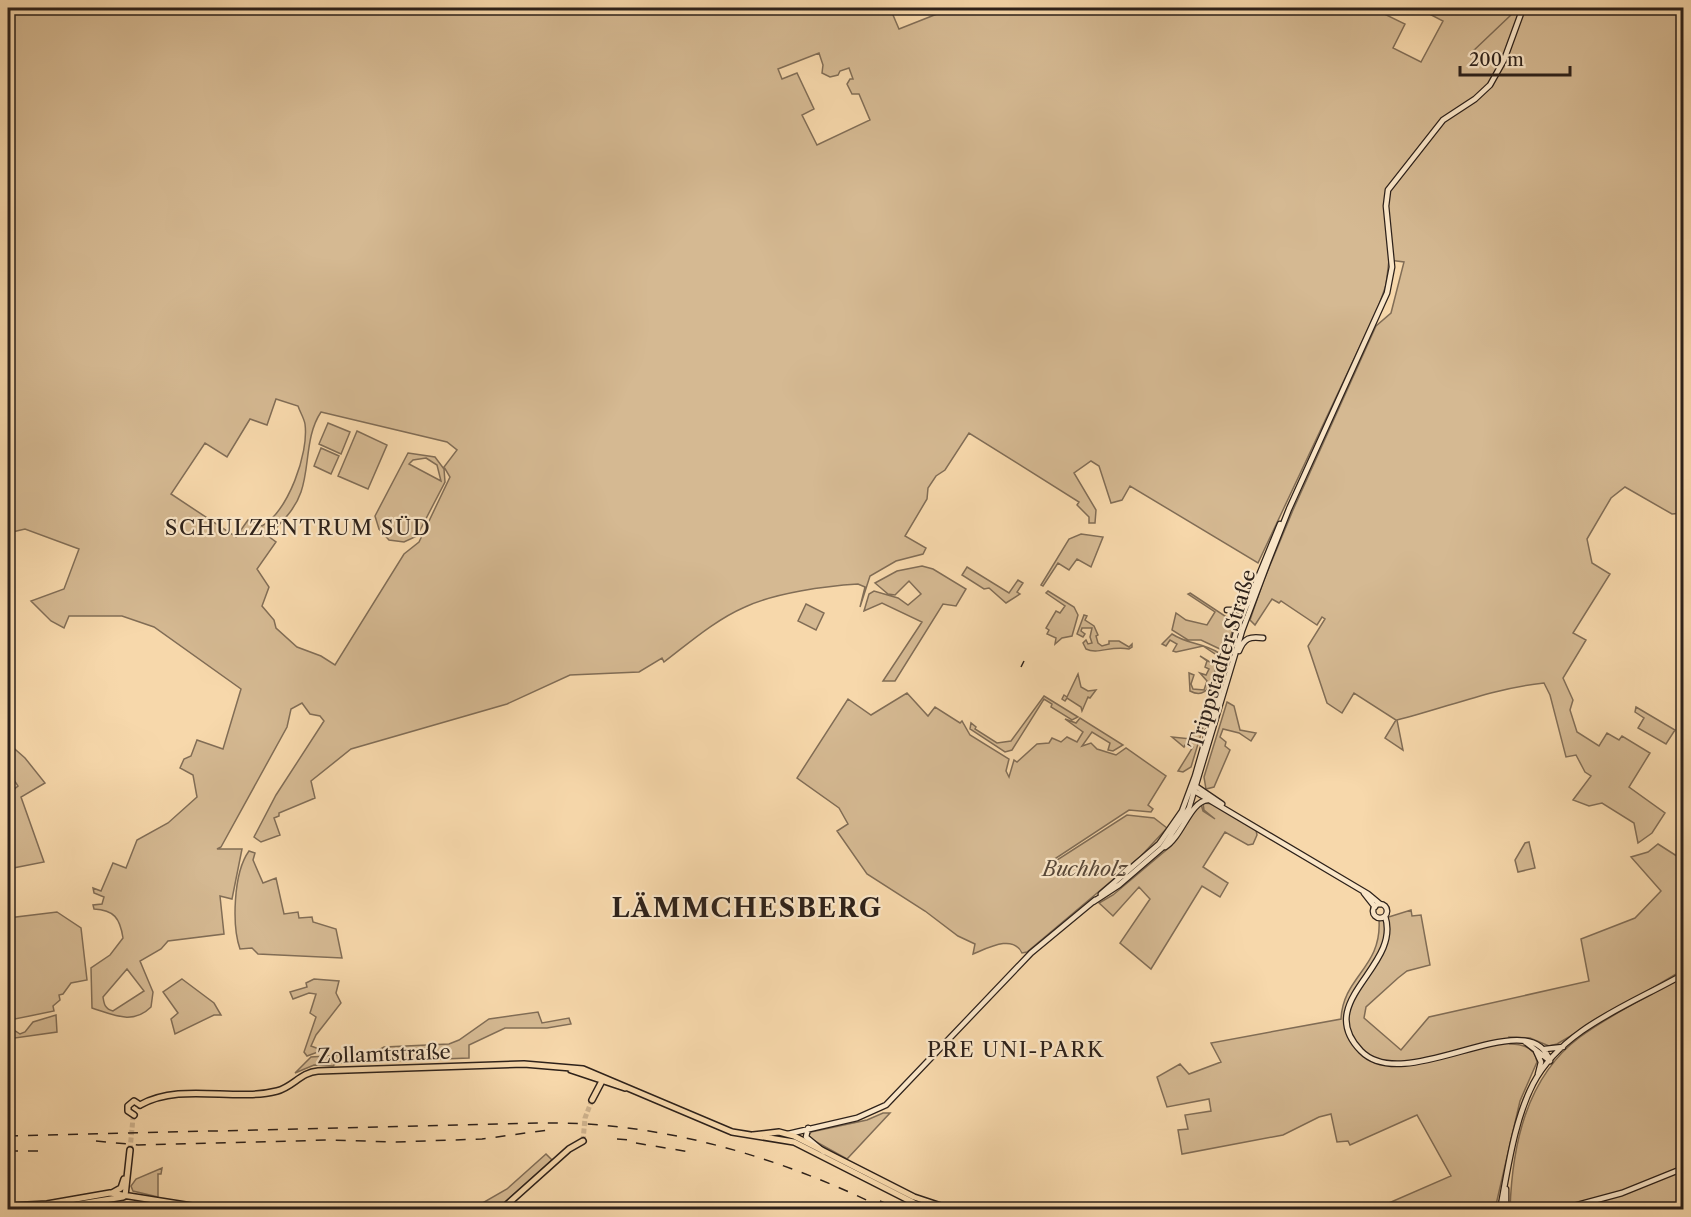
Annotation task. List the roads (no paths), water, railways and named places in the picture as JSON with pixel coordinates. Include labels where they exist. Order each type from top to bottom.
[{"type":"main road","points":[[1289,509],[1361,354],[1390,283],[1392,258],[1386,206],[1388,190],[1443,120],[1475,99],[1490,85],[1504,60],[1523,8]]},
{"type":"main road","name":"Trippstadter Straße","points":[[740,1134],[788,1134],[857,1118],[886,1105],[1033,951],[1159,844],[1177,819],[1194,788],[1236,631],[1264,562],[1289,509]]},
{"type":"main road","name":"Trippstadter Straße","points":[[1093,902],[1119,885],[1162,848],[1180,824],[1194,788],[1233,660],[1289,509]]},
{"type":"main road","points":[[1227,610],[1238,609],[1248,603]]},
{"type":"main road","points":[[1233,660],[1245,640],[1263,638]]},
{"type":"main road","points":[[1194,788],[1212,801],[1226,807]]},
{"type":"main road","points":[[1194,788],[1364,893],[1377,906],[1387,909],[1383,917],[1387,934],[1381,956],[1353,994],[1347,1011],[1351,1036],[1362,1053],[1379,1063],[1395,1066],[1410,1065],[1495,1042],[1524,1041],[1536,1043],[1544,1048],[1550,1060]]},
{"type":"main road","points":[[1162,848],[1178,836],[1196,805],[1204,800],[1212,801]]},
{"type":"main road","points":[[1377,906],[1375,915],[1383,917]]},
{"type":"main road","points":[[1536,1078],[1563,1047],[1590,1026],[1683,974]]},
{"type":"main road","points":[[1524,1041],[1550,1060]]},
{"type":"main road","points":[[1544,1048],[1563,1047]]},
{"type":"main road","points":[[1503,1209],[1508,1195],[1505,1187],[1522,1111],[1541,1062],[1535,1048]]},
{"type":"main road","name":"Zollamtstraße","points":[[140,1105],[167,1096],[274,1092],[306,1073],[318,1071],[524,1064],[583,1069],[603,1079]]},
{"type":"main road","points":[[592,1100],[603,1079]]},
{"type":"main road","name":"Trippstadter Straße","points":[[603,1079],[740,1134],[794,1143]]},
{"type":"main road","points":[[134,1101],[140,1105],[140,1112],[134,1117],[128,1111],[128,1106],[134,1101]]},
{"type":"main road","points":[[808,1128],[806,1137],[825,1152]]},
{"type":"main road","points":[[759,1138],[788,1134],[914,1197],[953,1209]]},
{"type":"main road","points":[[788,1134],[794,1143],[926,1209]]},
{"type":"main road","points":[[501,1209],[568,1149],[583,1141]]},
{"type":"main road","points":[[125,1196],[130,1150]]},
{"type":"main road","points":[[1560,1209],[1622,1193],[1683,1168]]},
{"type":"main road","points":[[8,1206],[46,1204],[110,1193],[121,1188],[127,1175]]},
{"type":"main road","points":[[110,1193],[217,1209]]},
{"type":"main road","points":[[43,1209],[125,1196]]},
{"type":"waterway","points":[[1471,53],[1512,14]]},
{"type":"tunnel","points":[[583,1141],[585,1118],[592,1100]]},
{"type":"tunnel","points":[[130,1150],[133,1118]]},
{"type":"railway","points":[[1021,667],[1024,661]]},
{"type":"railway","points":[[8,1136],[541,1123],[586,1124],[630,1128],[719,1146],[805,1174],[887,1210]]},
{"type":"railway","points":[[96,1141],[138,1145],[330,1140],[396,1142],[482,1139],[548,1130]]},
{"type":"railway","points":[[617,1139],[630,1140]]},
{"type":"railway","points":[[636,1143],[690,1152]]},
{"type":"railway","points":[[8,1151],[41,1151]]},
{"type":"railway","points":[[880,1201],[901,1210]]},
{"type":"district","name":"SCHULZENTRUM SÜD","points":[[298,527]]},
{"type":"district","name":"LÄMMCHESBERG","points":[[747,908]]},
{"type":"district","name":"PRE UNI-PARK","points":[[1016,1049]]},
{"type":"park label","name":"Buchholz","points":[[1085,869]]}]
